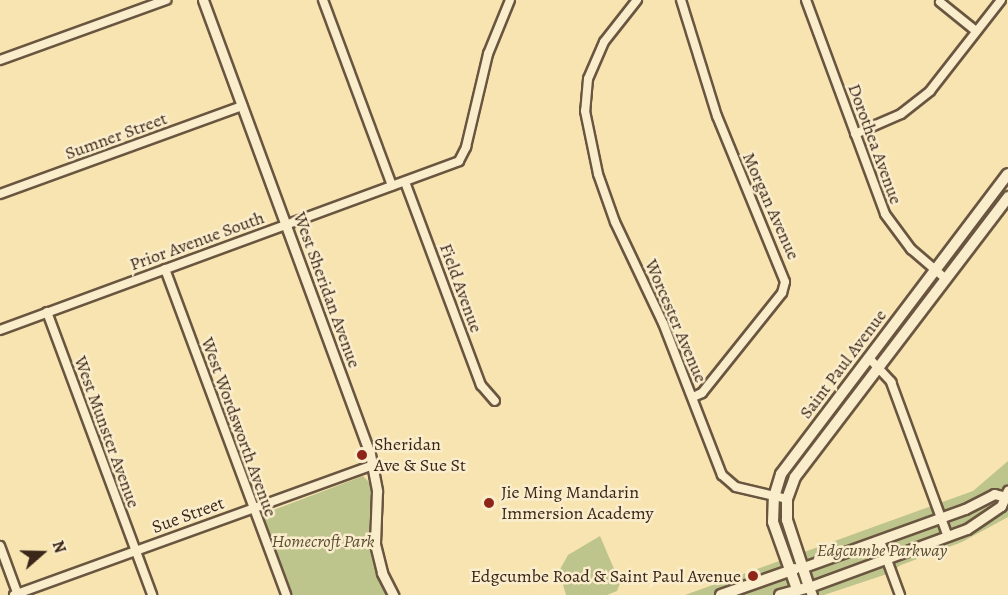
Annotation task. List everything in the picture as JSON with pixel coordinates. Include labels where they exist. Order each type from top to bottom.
[{"type":"main road","name":"Saint Paul Avenue","points":[[798,592],[775,532],[774,497],[792,458],[1008,174]]},
{"type":"main road","name":"Saint Paul Avenue","points":[[810,591],[787,520],[787,499],[795,477],[1008,197]]},
{"type":"main road","points":[[720,595],[801,568]]},
{"type":"main road","points":[[780,595],[810,591]]},
{"type":"street","points":[[0,60],[166,0]]},
{"type":"street","name":"West Sheridan Avenue","points":[[203,0],[373,465],[377,491],[375,544],[382,573],[393,595]]},
{"type":"street","points":[[323,0],[392,186]]},
{"type":"street","name":"Prior Avenue South","points":[[0,330],[405,182],[462,158],[488,54],[510,0]]},
{"type":"street","name":"Worcester Avenue","points":[[637,0],[595,59],[585,96],[585,111],[608,203],[693,397],[722,475],[736,488],[787,499]]},
{"type":"street","name":"Morgan Avenue","points":[[681,0],[728,147],[785,282],[782,292],[702,393],[693,397]]},
{"type":"street","name":"Dorothea Avenue","points":[[806,0],[892,228],[946,279]]},
{"type":"street","points":[[855,134],[884,123],[916,104],[942,78],[1001,0]]},
{"type":"street","points":[[940,3],[976,32]]},
{"type":"street","name":"Sumner Street","points":[[0,194],[242,106]]},
{"type":"street","name":"Field Avenue","points":[[405,182],[481,385],[495,401]]},
{"type":"street","name":"West Wordsworth Avenue","points":[[165,269],[285,595]]},
{"type":"street","name":"West Munster Avenue","points":[[47,312],[152,595]]},
{"type":"street","points":[[869,358],[880,367],[891,382],[948,537]]},
{"type":"street","name":"Sue Street","points":[[17,595],[373,465]]},
{"type":"street","points":[[801,568],[941,518],[994,494],[1005,493]]},
{"type":"street","points":[[1005,493],[1008,505]]},
{"type":"street","points":[[810,591],[948,537],[992,513],[1001,506],[1005,493]]},
{"type":"street","points":[[880,541],[900,595]]},
{"type":"street","points":[[0,546],[17,595]]},
{"type":"green space","name":"Edgcumbe Parkway","points":[[1008,461],[1008,517],[962,542],[901,565],[887,574],[824,595],[685,595],[973,491]]},
{"type":"green space","name":"Homecroft Park","points":[[363,476],[372,485],[369,533],[372,559],[386,595],[292,595],[263,514]]},
{"type":"green space","points":[[600,536],[620,583],[617,591],[607,595],[566,595],[559,571],[568,555]]},
{"type":"place","name":"Sheridan Ave & Sue St","points":[[362,455]]},
{"type":"place","name":"Jie Ming Mandarin Immersion Academy","points":[[489,503]]},
{"type":"place","name":"Edgcumbe Road & Saint Paul Avenue","points":[[753,576]]}]
